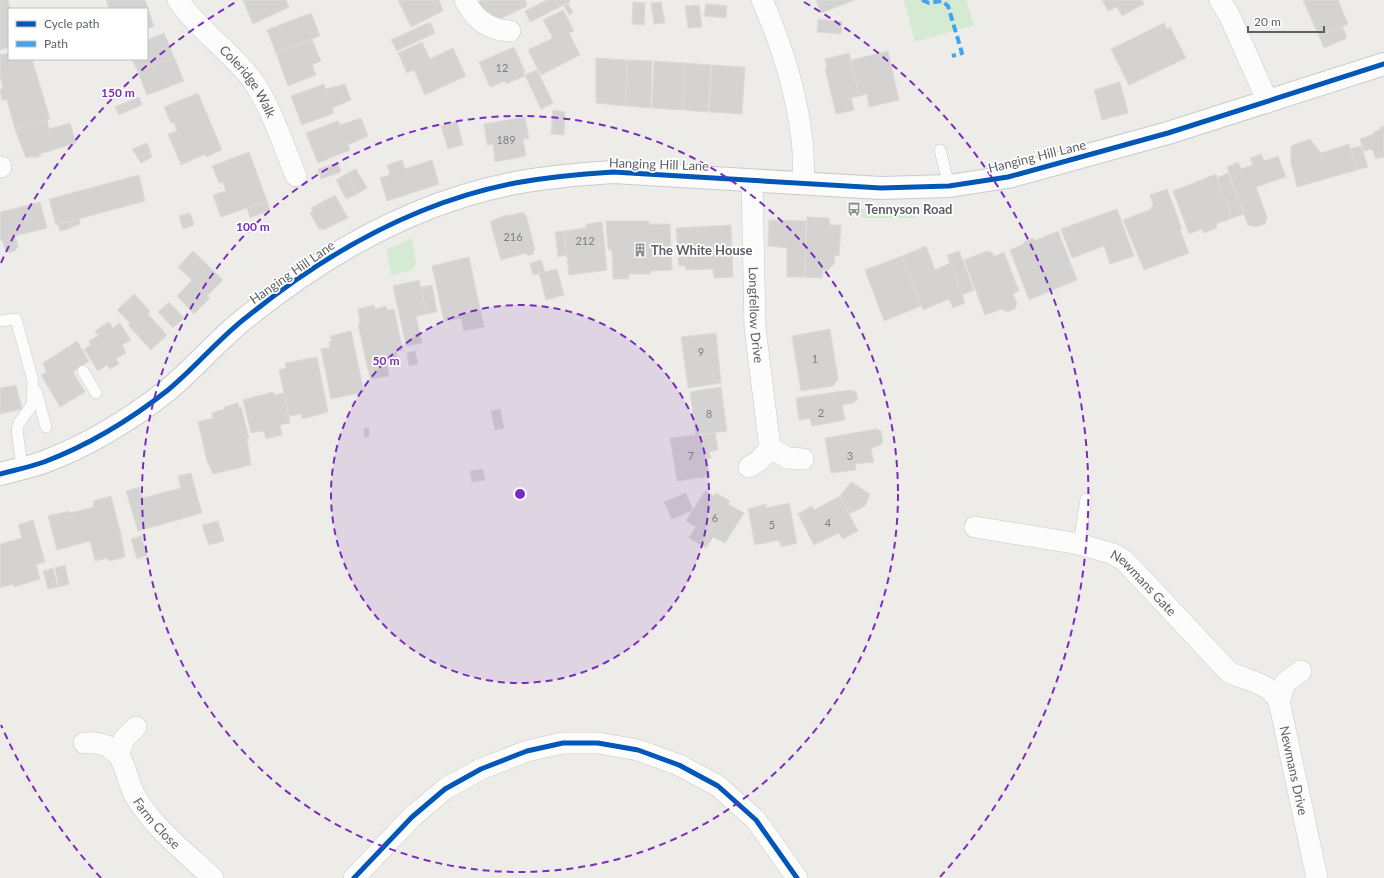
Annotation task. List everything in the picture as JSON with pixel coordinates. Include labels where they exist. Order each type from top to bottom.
[{"type":"street","name":"Coleridge Walk","points":[[178,0],[189,16],[235,61],[253,81],[265,102],[296,176]]},
{"type":"street","points":[[465,0],[471,13],[487,25],[510,31]]},
{"type":"street","points":[[762,0],[791,87],[801,132],[804,183]]},
{"type":"street","points":[[1220,0],[1230,14],[1268,102]]},
{"type":"street","name":"Hanging Hill Lane","points":[[0,474],[43,462],[86,444],[118,425],[168,390],[246,317],[338,252],[384,227],[422,210],[492,188],[573,175],[613,172],[881,188],[950,186],[1008,177],[1168,133],[1384,64]]},
{"type":"street","name":"Longfellow Drive","points":[[752,180],[755,328],[770,448]]},
{"type":"street","points":[[749,467],[760,460],[770,448],[788,458],[803,459]]},
{"type":"street","name":"Newmans Gate","points":[[975,527],[1078,544],[1113,554],[1124,560],[1229,672],[1245,680],[1267,686],[1279,701]]},
{"type":"street","points":[[1279,701],[1285,683],[1301,671]]},
{"type":"street","name":"Newmans Drive","points":[[1279,701],[1317,878]]},
{"type":"street","points":[[84,743],[102,744],[118,755],[124,739],[136,727]]},
{"type":"street","points":[[354,878],[412,817],[445,789],[481,768],[527,751],[563,743],[598,744],[638,750],[679,765],[718,786],[756,820],[797,878]]},
{"type":"street","name":"Farm Close","points":[[118,755],[135,796],[148,813],[165,834],[213,878]]},
{"type":"lane","points":[[940,150],[950,186]]},
{"type":"lane","points":[[0,321],[16,319],[46,427]]},
{"type":"lane","points":[[83,371],[96,393]]},
{"type":"lane","points":[[22,468],[17,429],[19,423],[32,404],[33,381]]},
{"type":"lane","points":[[1078,544],[1086,499]]},
{"type":"green space","points":[[904,0],[966,0],[974,25],[915,42]]},
{"type":"green space","points":[[915,208],[917,218],[862,218],[860,209]]},
{"type":"green space","points":[[412,238],[416,263],[413,269],[392,276],[386,250]]},
{"type":"building","points":[[0,0],[8,0],[10,8],[8,8],[8,47],[0,50]]},
{"type":"building","points":[[106,0],[145,0],[148,8],[109,8]]},
{"type":"building","points":[[243,0],[286,0],[289,7],[253,24]]},
{"type":"building","points":[[398,0],[439,0],[443,11],[411,27]]},
{"type":"building","points":[[482,0],[525,0],[527,6],[494,22],[489,12],[481,16],[474,4]]},
{"type":"building","points":[[547,0],[569,0],[570,2],[530,22],[525,11]]},
{"type":"building","points":[[816,0],[855,0],[821,13]]},
{"type":"building","points":[[1102,0],[1142,0],[1144,4],[1122,16],[1117,7],[1108,11]]},
{"type":"building","points":[[1303,0],[1338,0],[1348,24],[1319,36]]},
{"type":"building","points":[[633,2],[645,3],[644,25],[632,24]]},
{"type":"building","points":[[661,2],[665,23],[654,24],[651,3]]},
{"type":"building","points":[[568,4],[573,12],[569,15],[564,5]]},
{"type":"building","points":[[706,4],[727,6],[726,18],[704,16]]},
{"type":"building","points":[[699,5],[702,27],[688,28],[685,6]]},
{"type":"building","points":[[148,9],[154,26],[148,29]]},
{"type":"building","points":[[563,10],[574,31],[569,33],[580,55],[541,75],[528,50],[553,38],[543,20]]},
{"type":"building","points":[[311,13],[320,36],[276,53],[267,30]]},
{"type":"building","points":[[818,19],[842,22],[841,34],[817,32]]},
{"type":"building","points":[[430,22],[435,33],[397,51],[391,40]]},
{"type":"building","points":[[1164,23],[1167,29],[1170,27],[1186,58],[1129,85],[1111,49]]},
{"type":"building","points":[[1342,26],[1347,38],[1324,48],[1319,36]]},
{"type":"building","points":[[164,33],[174,57],[138,72],[132,60],[148,60],[148,40]]},
{"type":"building","points":[[312,39],[321,61],[312,65],[316,75],[288,86],[276,53]]},
{"type":"building","points":[[422,42],[430,59],[453,48],[466,76],[425,95],[414,70],[407,73],[398,53]]},
{"type":"building","points":[[514,47],[525,72],[523,73],[525,76],[506,84],[505,81],[490,87],[479,62]]},
{"type":"building","points":[[888,51],[899,100],[869,107],[867,94],[859,96],[851,60]]},
{"type":"building","points":[[8,53],[8,60],[32,60],[50,119],[15,129],[7,100],[2,100],[0,90],[3,88],[0,77],[0,55]]},
{"type":"building","points":[[849,53],[859,96],[851,98],[854,110],[836,114],[825,68],[827,68],[825,59]]},
{"type":"building","points":[[174,57],[184,81],[147,95],[138,72]]},
{"type":"building","points":[[596,58],[627,60],[626,106],[596,103]]},
{"type":"building","points":[[627,60],[652,61],[651,108],[626,106]]},
{"type":"building","points":[[654,61],[685,63],[683,110],[652,108]]},
{"type":"building","points":[[685,63],[711,65],[708,112],[683,110]]},
{"type":"building","points":[[712,65],[745,67],[742,114],[709,112]]},
{"type":"building","points":[[537,70],[553,103],[541,109],[525,75]]},
{"type":"building","points":[[1120,82],[1128,113],[1102,120],[1094,90]]},
{"type":"building","points":[[324,84],[325,89],[345,84],[351,100],[332,108],[334,113],[302,125],[291,96]]},
{"type":"building","points":[[198,93],[222,150],[206,157],[205,154],[181,165],[168,134],[177,131],[174,122],[171,123],[164,107]]},
{"type":"building","points":[[139,97],[142,105],[119,115],[115,107]]},
{"type":"building","points":[[553,110],[565,112],[564,135],[551,134]]},
{"type":"building","points":[[525,117],[529,139],[523,139],[526,156],[495,162],[493,144],[487,145],[484,124]]},
{"type":"building","points":[[361,118],[368,136],[348,145],[350,150],[318,163],[306,133],[338,121],[340,125]]},
{"type":"building","points":[[47,120],[49,129],[70,123],[76,143],[40,154],[41,156],[26,158],[15,129]]},
{"type":"building","points":[[457,121],[463,145],[448,149],[441,126]]},
{"type":"building","points":[[1384,126],[1384,157],[1376,159],[1372,149],[1364,151],[1360,139],[1374,134],[1374,132],[1381,129],[1380,127]]},
{"type":"building","points":[[1310,139],[1321,153],[1349,144],[1357,170],[1297,187],[1291,163],[1291,146]]},
{"type":"building","points":[[147,143],[152,157],[141,163],[132,149]]},
{"type":"building","points":[[1361,146],[1368,167],[1357,170],[1350,149]]},
{"type":"building","points":[[249,152],[267,201],[221,217],[213,195],[226,191],[223,182],[219,183],[212,166]]},
{"type":"building","points":[[1261,154],[1264,161],[1278,156],[1286,177],[1256,187],[1267,217],[1265,224],[1256,227],[1248,225],[1227,167],[1238,162],[1241,169],[1253,165],[1250,158]]},
{"type":"building","points":[[402,160],[405,169],[432,160],[439,184],[387,201],[380,178],[390,175],[387,165]]},
{"type":"building","points":[[338,163],[341,172],[321,179],[318,169]]},
{"type":"building","points":[[356,169],[367,188],[357,194],[346,174]]},
{"type":"building","points":[[1228,173],[1244,214],[1232,218],[1217,178]]},
{"type":"building","points":[[346,174],[357,194],[346,199],[336,180]]},
{"type":"building","points":[[1216,174],[1232,218],[1216,224],[1217,228],[1204,233],[1202,229],[1189,234],[1173,191]]},
{"type":"building","points":[[139,175],[145,201],[56,225],[49,199]]},
{"type":"building","points":[[1167,189],[1189,253],[1144,270],[1123,220],[1151,209],[1153,204],[1150,195]]},
{"type":"building","points":[[335,195],[348,218],[323,230],[322,228],[319,229],[310,213],[313,211],[311,208]]},
{"type":"building","points":[[267,201],[270,210],[250,218],[247,208]]},
{"type":"building","points":[[40,202],[47,228],[15,236],[18,246],[15,251],[9,252],[5,249],[2,240],[0,241],[0,212]]},
{"type":"building","points":[[1117,209],[1134,256],[1110,264],[1104,246],[1072,258],[1061,229]]},
{"type":"building","points":[[523,212],[526,215],[535,250],[533,251],[534,254],[528,256],[527,253],[501,260],[490,222],[505,215],[507,216]]},
{"type":"building","points":[[190,213],[194,225],[183,229],[179,216]]},
{"type":"building","points":[[807,217],[829,218],[830,225],[841,225],[839,256],[835,255],[834,264],[828,270],[823,270],[822,278],[805,277]]},
{"type":"building","points":[[79,219],[80,224],[71,227],[69,221]]},
{"type":"building","points":[[769,220],[806,221],[805,277],[787,277],[787,248],[768,246]]},
{"type":"building","points":[[69,221],[71,228],[60,231],[58,224]]},
{"type":"building","name":"The White House","points":[[606,221],[649,221],[649,224],[670,224],[672,270],[650,271],[650,274],[629,274],[629,279],[613,279],[612,251],[608,249]]},
{"type":"building","points":[[602,222],[607,270],[569,275],[564,231],[586,228],[586,224]]},
{"type":"building","points":[[731,225],[733,277],[714,278],[713,269],[686,270],[686,266],[679,266],[676,228]]},
{"type":"building","points":[[564,231],[567,255],[558,257],[555,232]]},
{"type":"building","points":[[1058,231],[1077,280],[1029,300],[1010,250],[1033,238],[1034,241]]},
{"type":"building","points":[[926,246],[935,270],[950,263],[965,303],[953,308],[949,299],[923,310],[902,256]]},
{"type":"building","points":[[193,251],[223,280],[207,296],[210,298],[194,314],[177,296],[192,280],[178,267]]},
{"type":"building","points":[[959,251],[974,290],[962,295],[947,255]]},
{"type":"building","points":[[987,251],[993,253],[993,257],[1004,252],[1019,291],[1013,294],[1017,303],[1015,309],[1007,312],[1002,309],[985,315],[964,260]]},
{"type":"building","points":[[902,256],[921,306],[884,321],[865,270]]},
{"type":"building","points":[[469,257],[484,327],[464,331],[461,318],[444,321],[432,266]]},
{"type":"building","points":[[541,260],[545,272],[533,275],[530,263]]},
{"type":"building","points":[[557,269],[564,295],[546,300],[539,273]]},
{"type":"building","points":[[419,280],[427,314],[416,316],[422,343],[406,346],[393,286]]},
{"type":"building","points":[[432,285],[437,312],[427,314],[421,287]]},
{"type":"building","points":[[134,294],[150,311],[148,314],[167,335],[151,350],[128,325],[130,323],[117,310]]},
{"type":"building","points":[[169,302],[184,318],[173,328],[158,312]]},
{"type":"building","points":[[374,305],[375,309],[386,306],[387,310],[394,309],[403,350],[396,351],[398,362],[387,364],[389,376],[370,379],[358,324],[360,323],[358,309]]},
{"type":"building","points":[[109,322],[113,328],[120,323],[131,340],[122,345],[126,353],[116,359],[119,364],[110,369],[107,365],[98,371],[84,349],[91,345],[89,341],[98,336],[95,331]]},
{"type":"building","points":[[830,329],[838,379],[833,386],[801,391],[792,336]]},
{"type":"building","points":[[351,331],[364,392],[331,399],[321,349],[330,348],[329,341],[332,341],[330,336]]},
{"type":"building","points":[[716,333],[721,383],[688,388],[681,337]]},
{"type":"building","points":[[77,341],[89,361],[73,372],[85,392],[60,407],[41,375],[46,372],[43,363]]},
{"type":"building","points":[[415,351],[418,364],[409,366],[407,353]]},
{"type":"building","points":[[317,357],[328,412],[302,419],[301,414],[289,416],[279,370],[286,368],[285,363]]},
{"type":"building","points":[[16,385],[22,409],[0,414],[0,388]]},
{"type":"building","points":[[721,387],[727,431],[696,435],[690,392]]},
{"type":"building","points":[[850,390],[856,392],[858,399],[853,403],[842,405],[845,420],[812,426],[810,418],[799,420],[796,398]]},
{"type":"building","points":[[273,392],[274,395],[284,393],[290,423],[280,425],[282,435],[266,439],[264,431],[251,433],[243,400]]},
{"type":"building","points":[[238,403],[239,408],[241,407],[249,438],[247,439],[251,465],[213,474],[207,461],[198,422],[213,418],[212,413],[225,409],[224,407]]},
{"type":"building","points":[[500,409],[504,428],[495,430],[491,411]]},
{"type":"building","points":[[364,428],[369,428],[369,437],[364,437]]},
{"type":"building","points":[[877,429],[881,431],[883,442],[881,445],[871,448],[874,462],[855,464],[856,470],[831,473],[825,438]]},
{"type":"building","points":[[715,433],[718,450],[709,452],[711,458],[707,459],[710,476],[677,481],[670,438]]},
{"type":"building","points":[[483,469],[485,480],[472,482],[470,471]]},
{"type":"building","points":[[191,473],[202,513],[138,531],[126,491],[139,487],[143,498],[181,488],[178,476]]},
{"type":"building","points":[[851,482],[870,494],[865,506],[849,514],[840,496]]},
{"type":"building","points":[[705,491],[714,496],[716,493],[730,501],[728,504],[744,513],[725,543],[713,537],[706,548],[689,538],[696,527],[686,521]]},
{"type":"building","points":[[686,493],[693,510],[672,519],[664,502]]},
{"type":"building","points":[[111,496],[121,534],[125,557],[109,561],[108,558],[95,561],[90,541],[57,550],[48,516],[69,511],[70,513],[94,507],[93,501]]},
{"type":"building","points":[[840,496],[858,531],[843,539],[839,533],[814,545],[798,514],[812,506],[814,510]]},
{"type":"building","points":[[789,503],[797,543],[781,547],[779,540],[755,545],[748,509],[766,504],[766,508]]},
{"type":"building","points":[[33,520],[45,562],[36,565],[40,579],[14,587],[13,584],[0,588],[0,544],[22,538],[18,525]]},
{"type":"building","points":[[218,521],[224,541],[209,545],[202,525]]},
{"type":"building","points":[[141,536],[147,555],[137,559],[131,539]]},
{"type":"building","points":[[65,565],[69,584],[59,587],[55,568]]},
{"type":"building","points":[[53,568],[58,587],[48,589],[43,571]]},
{"type":"marked path","points":[[922,0],[929,3],[942,1],[948,6],[962,53],[952,56]]},
{"type":"cycle path","points":[[0,474],[39,464],[77,448],[109,431],[139,412],[168,390],[248,316],[309,271],[341,251],[408,217],[442,203],[478,192],[515,183],[540,179],[613,172],[881,188],[949,186],[1008,177],[1168,133],[1384,64]]},
{"type":"cycle path","points":[[354,878],[412,817],[445,789],[481,769],[527,751],[563,743],[598,743],[638,750],[679,765],[718,786],[756,820],[797,878]]},
{"type":"place","name":"Tennyson Road","points":[[854,209]]},
{"type":"place","name":"The White House","points":[[640,250]]}]
